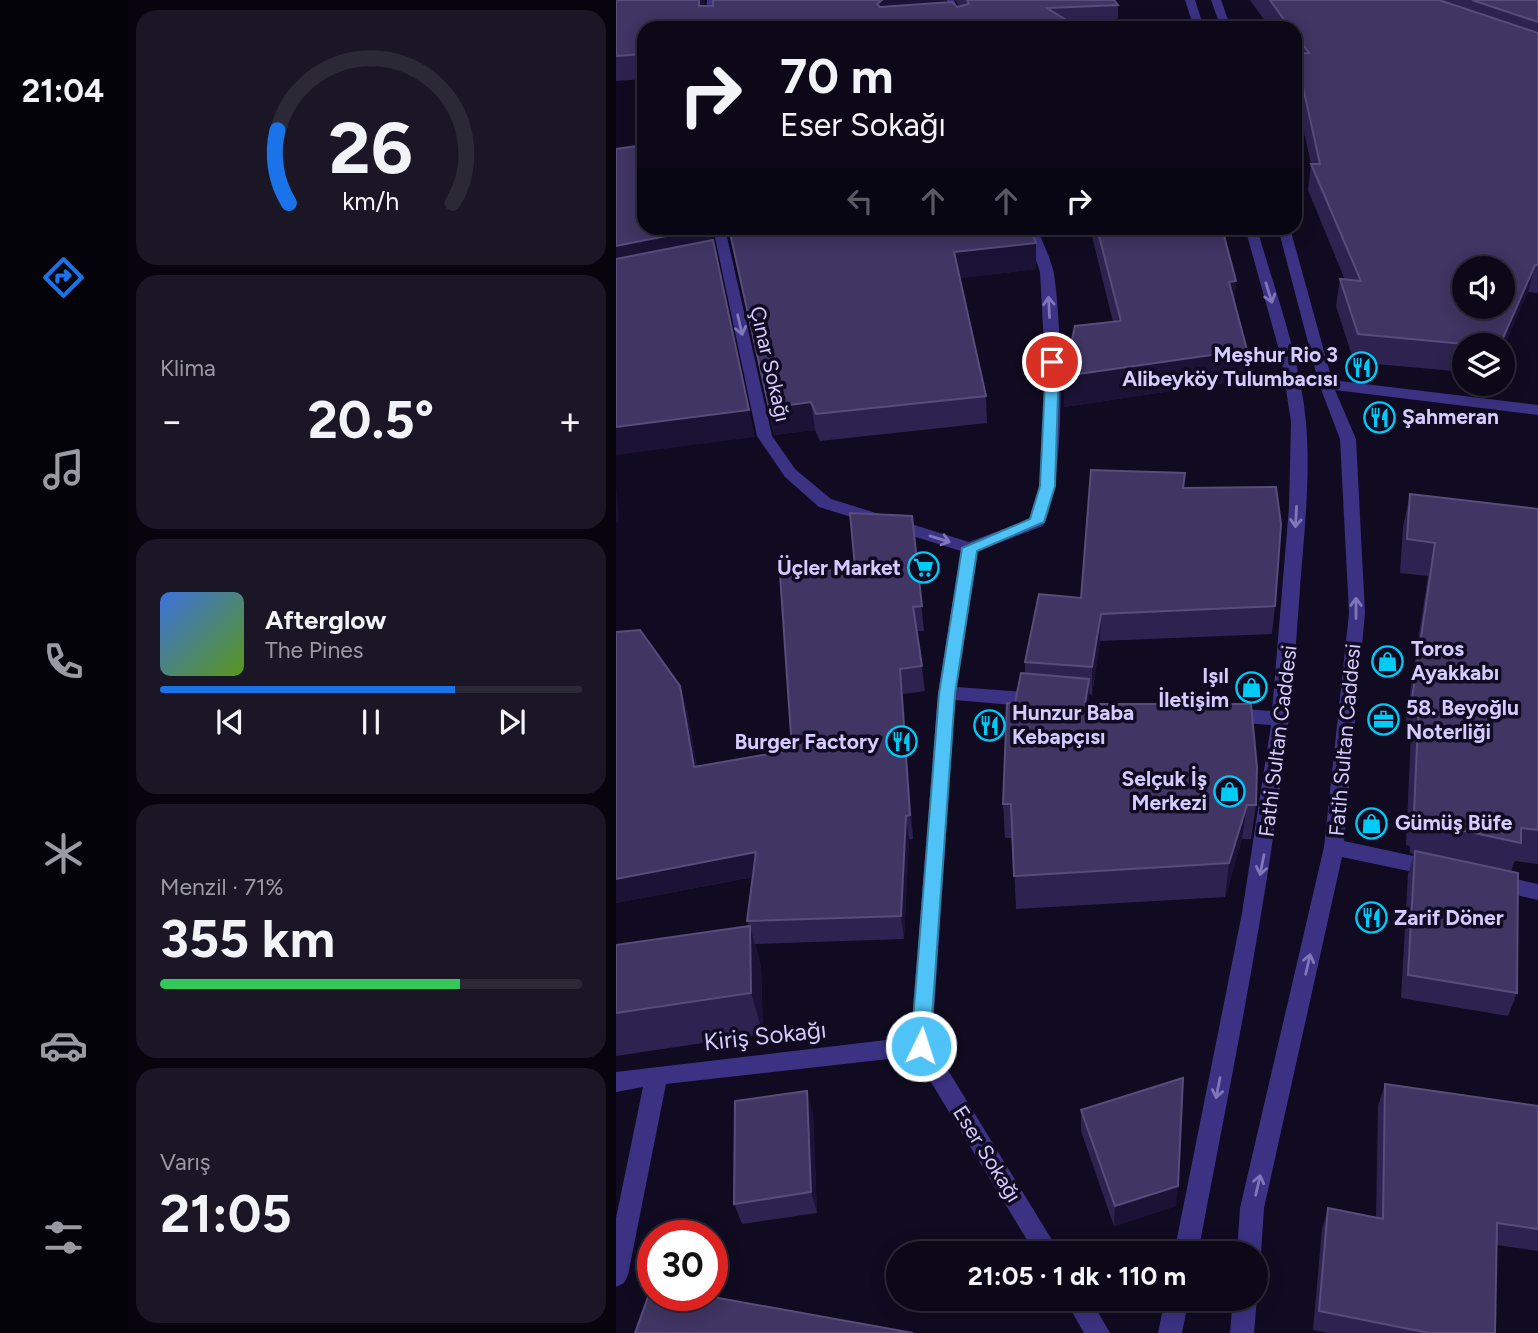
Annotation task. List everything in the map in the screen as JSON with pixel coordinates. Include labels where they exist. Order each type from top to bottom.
[{"type":"street","points":[[710,21],[712,0]]},
{"type":"street","points":[[949,0],[960,21]]},
{"type":"street","points":[[1190,0],[1197,21]]},
{"type":"street","points":[[1216,0],[1224,21]]},
{"type":"street","name":"Çınar Sokağı","points":[[719,235],[718,259],[765,436],[790,473],[825,503],[970,548]]},
{"type":"street","points":[[921,1046],[947,694],[970,548],[1037,522],[1048,486],[1053,385],[1047,272],[1034,235]]},
{"type":"street","name":"Fathi Sultan Caddesi","points":[[1188,1241],[1268,833],[1290,650],[1299,445],[1296,402],[1285,343],[1253,235]]},
{"type":"street","name":"Fatih Sultan Caddesi","points":[[1250,1241],[1252,1208],[1334,847],[1357,613],[1348,439],[1326,384],[1286,235]]},
{"type":"street","points":[[1326,384],[1538,410]]},
{"type":"street","points":[[947,694],[1059,702]]},
{"type":"street","points":[[1212,713],[1282,719]]},
{"type":"street","points":[[1334,847],[1457,874]]},
{"type":"street","points":[[1484,880],[1538,892]]},
{"type":"street","name":"Kiriş Sokağı","points":[[616,1082],[657,1074],[921,1046]]},
{"type":"street","name":"Eser Sokağı","points":[[921,1046],[1041,1241]]},
{"type":"street","points":[[616,1275],[657,1074]]},
{"type":"street","points":[[1084,1311],[1098,1333]]},
{"type":"street","points":[[1170,1333],[1174,1311]]},
{"type":"street","points":[[1242,1333],[1244,1311]]},
{"type":"building","points":[[616,0],[699,0],[699,6],[713,6],[713,0],[882,0],[877,4],[880,7],[952,2],[957,7],[969,4],[967,0],[1114,0],[1118,5],[1047,8],[1068,21],[637,21],[637,54],[616,56]]},
{"type":"building","points":[[1270,0],[1439,0],[1538,33],[1538,265],[1535,265],[1515,311],[1515,256],[1452,256],[1452,319],[1511,319],[1505,333],[1452,333],[1452,343],[1358,334],[1340,279],[1361,281],[1311,164],[1320,164],[1302,86],[1302,54],[1309,53],[1302,44],[1302,21],[1285,21]]},
{"type":"building","points":[[1472,0],[1538,0],[1538,22]]},
{"type":"building","points":[[637,146],[637,235],[671,235],[616,246],[616,149]]},
{"type":"building","points":[[731,235],[1033,235],[1036,243],[954,252],[986,396],[816,414],[811,402],[769,408]]},
{"type":"building","points":[[1099,235],[1224,235],[1236,281],[1229,282],[1247,350],[1064,376],[1075,326],[1121,321]]},
{"type":"building","points":[[713,240],[749,410],[616,427],[616,259]]},
{"type":"building","points":[[1091,470],[1185,473],[1183,488],[1276,487],[1281,524],[1275,606],[1101,614],[1092,667],[1025,662],[1039,594],[1081,598]]},
{"type":"building","points":[[1410,494],[1538,509],[1538,830],[1521,828],[1521,843],[1418,821],[1419,814],[1414,813],[1419,700],[1412,699],[1435,543],[1407,539]]},
{"type":"building","points":[[850,513],[912,516],[922,606],[913,607],[922,666],[900,669],[910,815],[906,816],[901,916],[747,921],[756,852],[616,879],[616,632],[640,630],[680,686],[694,767],[792,750],[780,574],[855,567]]},
{"type":"building","points":[[1021,673],[1089,679],[1085,704],[1251,704],[1257,768],[1256,805],[1247,805],[1229,863],[1014,876],[1011,804],[1003,804],[1007,703],[1015,703]]},
{"type":"building","points":[[1415,851],[1518,873],[1517,993],[1408,975]]},
{"type":"building","points":[[750,926],[751,993],[616,1013],[616,945]]},
{"type":"building","points":[[1183,1078],[1178,1186],[1115,1206],[1081,1110]]},
{"type":"building","points":[[1385,1084],[1538,1106],[1538,1229],[1497,1223],[1495,1333],[1429,1333],[1319,1311],[1328,1208],[1383,1219]]},
{"type":"building","points":[[807,1091],[811,1192],[734,1204],[735,1101]]},
{"type":"building","points":[[728,1300],[913,1333],[635,1333],[643,1311],[728,1311]]},
{"type":"place","name":"Meşhur Rio 3 Alibeyköy Tulumbacısı","points":[[1361,367]]},
{"type":"place","name":"Şahmeran","points":[[1379,417]]},
{"type":"place","name":"Üçler Market","points":[[924,568]]},
{"type":"place","name":"Toros Ayakkabı","points":[[1388,661]]},
{"type":"place","name":"Işıl İletişim","points":[[1252,688]]},
{"type":"place","name":"58. Beyoğlu Noterliği","points":[[1383,720]]},
{"type":"place","name":"Hunzur Baba Kebapçısı","points":[[989,725]]},
{"type":"place","name":"Burger Factory","points":[[902,742]]},
{"type":"place","name":"Selçuk İş Merkezi","points":[[1230,791]]},
{"type":"place","name":"Gümüş Büfe","points":[[1372,823]]},
{"type":"place","name":"Zarif Döner","points":[[1371,918]]},
{"type":"route","points":[[921,1046],[947,694],[970,548],[1037,522],[1048,486],[1052,362]]}]
